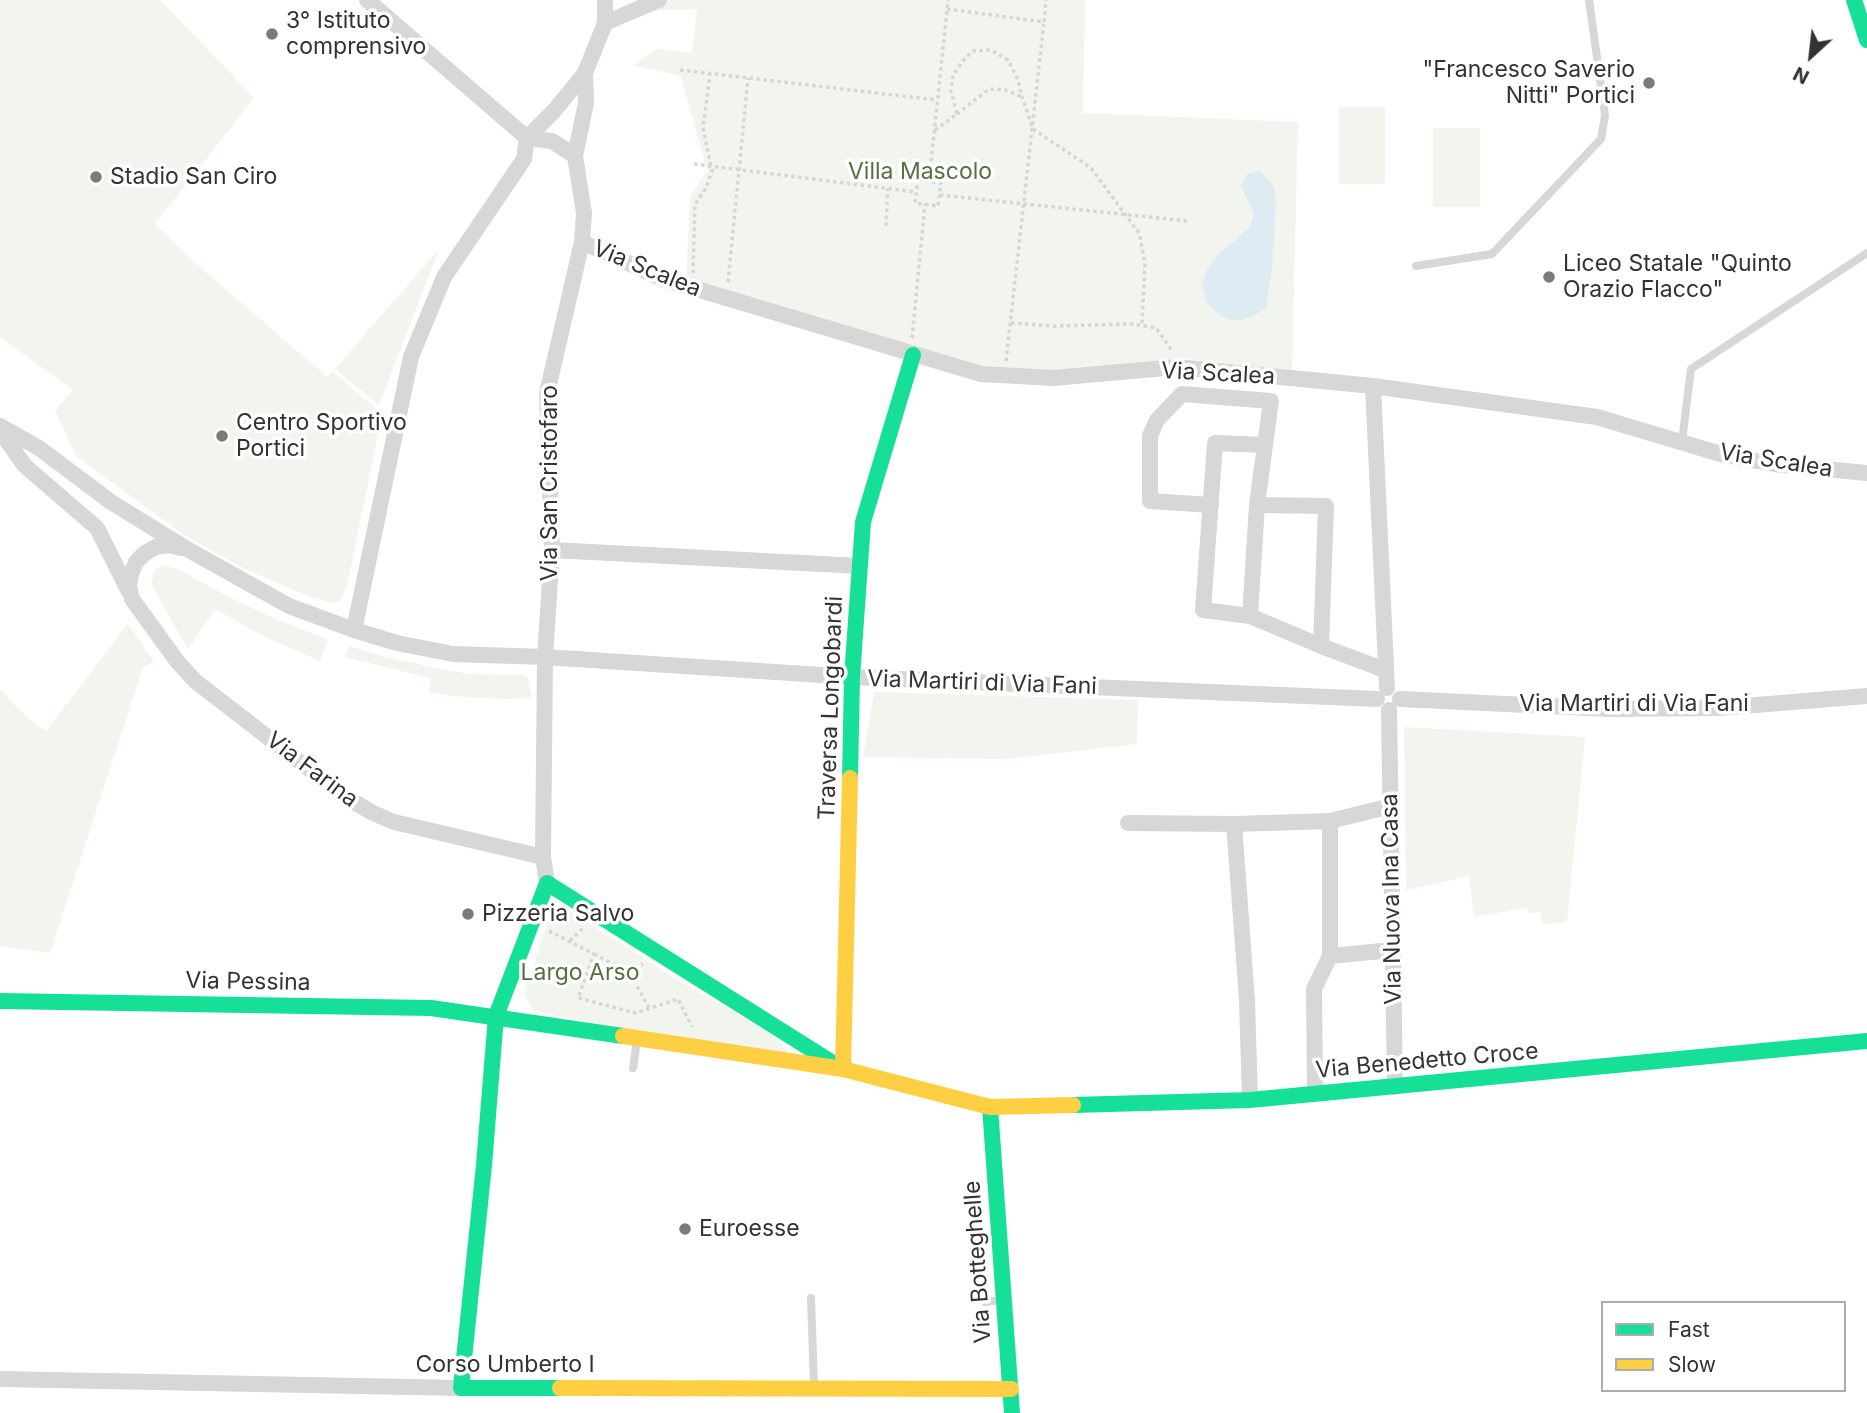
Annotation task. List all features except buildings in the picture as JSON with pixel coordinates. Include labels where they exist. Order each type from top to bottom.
[{"type":"main road","points":[[1854,0],[1867,40]]},
{"type":"main road","name":"Traversa Longobardi","points":[[843,1069],[852,677],[863,522],[914,350]]},
{"type":"main road","points":[[461,1388],[484,1165],[495,1016],[547,883],[843,1069]]},
{"type":"main road","name":"Via Pessina","points":[[0,1001],[431,1008],[495,1016]]},
{"type":"main road","points":[[495,1016],[843,1069]]},
{"type":"main road","name":"Via Benedetto Croce","points":[[843,1069],[990,1107],[1250,1100],[1867,1041]]},
{"type":"main road","name":"Via Botteghelle","points":[[990,1107],[1012,1413]]},
{"type":"main road","name":"Corso Umberto I","points":[[461,1388],[1011,1390]]},
{"type":"street","points":[[367,0],[527,138],[552,141],[575,156],[586,103],[585,73]]},
{"type":"street","points":[[354,630],[411,357],[443,277],[524,159],[527,138],[554,111],[585,73],[605,23],[605,0]]},
{"type":"street","points":[[605,23],[659,0]]},
{"type":"street","name":"Via San Cristofaro","points":[[543,857],[545,657],[552,550],[547,393],[582,242],[584,213],[575,156]]},
{"type":"street","name":"Via Scalea","points":[[582,242],[663,279],[914,350],[981,374],[1054,378],[1177,368],[1373,386],[1597,417],[1724,455],[1774,464],[1867,473]]},
{"type":"street","name":"Via Nuova Ina Casa","points":[[1373,386],[1388,699],[1395,1087]]},
{"type":"street","points":[[1211,505],[1150,501],[1150,436],[1157,420],[1182,394],[1271,401],[1257,505],[1250,616]]},
{"type":"street","name":"Via Farina","points":[[0,428],[39,448],[111,502],[187,549],[289,606],[397,643],[453,654],[545,657]]},
{"type":"street","name":"Via Farina","points":[[0,428],[25,466],[97,528],[132,598],[177,661],[195,681],[344,796],[373,813],[394,822],[543,857]]},
{"type":"street","points":[[1265,445],[1215,443],[1203,610],[1250,616],[1385,670]]},
{"type":"street","points":[[1257,505],[1326,506],[1321,646]]},
{"type":"street","name":"Via Farina","points":[[132,598],[129,586],[131,574],[136,562],[145,553],[168,545],[187,549]]},
{"type":"street","points":[[552,550],[860,566]]},
{"type":"street","name":"Via Martiri di Via Fani","points":[[545,657],[852,677],[1611,709],[1719,708],[1867,696]]},
{"type":"street","points":[[1128,823],[1330,821],[1391,806]]},
{"type":"street","points":[[1315,1094],[1314,989],[1330,956],[1330,821]]},
{"type":"street","points":[[1234,824],[1247,1000],[1250,1100]]},
{"type":"street","points":[[543,857],[547,883]]},
{"type":"street","points":[[1330,956],[1392,950]]},
{"type":"street","name":"Corso Umberto I","points":[[0,1379],[461,1388]]},
{"type":"lane","points":[[1416,266],[1492,254],[1601,139],[1605,115],[1589,0]]},
{"type":"lane","points":[[1682,442],[1691,369],[1867,253]]},
{"type":"lane","points":[[633,1068],[637,1038]]},
{"type":"lane","points":[[811,1298],[814,1389]]},
{"type":"lane","points":[[985,1302],[1004,1300]]},
{"type":"path","points":[[929,181],[948,0]]},
{"type":"path","points":[[1006,366],[1046,0]]},
{"type":"path","points":[[947,9],[1044,22]]},
{"type":"path","points":[[957,114],[951,91],[953,75],[965,58],[972,51],[991,50],[1008,60],[1018,80],[1033,128],[1091,168],[1139,233],[1145,263],[1142,326]]},
{"type":"path","points":[[680,70],[937,100]]},
{"type":"path","points":[[693,275],[695,204],[706,188],[712,166],[703,128],[710,74]]},
{"type":"path","points":[[727,287],[748,78]]},
{"type":"path","points":[[934,130],[989,89],[1005,90],[1022,97]]},
{"type":"path","points":[[694,164],[916,192]]},
{"type":"path","points":[[918,180],[941,183],[938,206],[915,203],[916,192],[918,180]]},
{"type":"path","points":[[886,226],[888,188]]},
{"type":"path","points":[[940,194],[1187,221]]},
{"type":"path","points":[[914,350],[911,343],[925,204]]},
{"type":"path","points":[[1011,323],[1156,328],[1175,355],[1162,357]]},
{"type":"path","points":[[532,922],[631,973],[649,1008]]},
{"type":"path","points":[[594,954],[578,998],[635,1013],[678,999],[702,1048]]},
{"type":"green space","points":[[0,0],[160,0],[254,98],[155,224],[193,261],[327,377],[332,371],[382,414],[347,586],[340,601],[332,603],[308,596],[245,569],[187,537],[77,457],[55,411],[73,390],[0,337]]},
{"type":"green space","name":"Villa Mascolo","points":[[635,0],[1085,0],[1083,113],[1298,122],[1292,371],[1181,358],[1076,371],[979,368],[686,280],[690,196],[707,171],[681,76],[633,65],[657,49],[692,53],[697,9],[636,11]]},
{"type":"green space","points":[[1339,107],[1385,107],[1385,184],[1339,184]]},
{"type":"green space","points":[[1433,128],[1480,128],[1480,207],[1433,207]]},
{"type":"green space","points":[[439,249],[379,405],[335,369]]},
{"type":"green space","points":[[162,565],[178,569],[282,622],[328,639],[320,661],[263,636],[215,609],[188,649],[151,584],[155,570]]},
{"type":"green space","points":[[128,624],[154,662],[143,667],[50,953],[0,946],[0,689],[23,714],[46,731]]},
{"type":"green space","points":[[349,646],[389,658],[467,674],[524,675],[528,677],[531,696],[504,699],[429,692],[431,678],[345,657]]},
{"type":"green space","points":[[874,692],[1138,700],[1137,744],[1007,759],[863,757]]},
{"type":"green space","points":[[1404,727],[1585,737],[1567,922],[1542,924],[1541,912],[1528,913],[1527,908],[1474,917],[1469,876],[1406,890]]},
{"type":"green space","name":"Largo Arso","points":[[560,905],[678,980],[775,1036],[778,1042],[788,1049],[784,1059],[533,1011],[524,993],[552,909]]},
{"type":"shaded area","points":[[1260,171],[1273,185],[1276,198],[1272,269],[1266,308],[1252,317],[1228,319],[1215,312],[1207,302],[1202,283],[1208,268],[1218,255],[1250,227],[1254,214],[1241,186],[1247,174]]},
{"type":"traffic: fast","points":[[1854,0],[1867,40]]},
{"type":"traffic: fast","points":[[850,778],[852,677],[863,522],[913,355]]},
{"type":"traffic: fast","points":[[560,1388],[461,1388],[496,1016],[547,883],[836,1065]]},
{"type":"traffic: fast","points":[[0,1001],[431,1008],[623,1036]]},
{"type":"traffic: fast","points":[[1073,1105],[1250,1100],[1867,1041]]},
{"type":"traffic: fast","points":[[990,1107],[1012,1413]]},
{"type":"traffic: slow","points":[[843,1069],[850,778]]},
{"type":"traffic: slow","points":[[623,1036],[843,1069],[990,1107],[1073,1105]]},
{"type":"traffic: slow","points":[[560,1388],[1011,1389]]},
{"type":"place","name":"3° Istituto comprensivo","points":[[272,34]]},
{"type":"place","name":"\"Francesco Saverio Nitti\" Portici","points":[[1649,83]]},
{"type":"place","name":"Stadio San Ciro","points":[[96,177]]},
{"type":"place","name":"Liceo Statale \"Quinto Orazio Flacco\"","points":[[1549,277]]},
{"type":"place","name":"Centro Sportivo Portici","points":[[222,436]]},
{"type":"place","name":"Pizzeria Salvo","points":[[468,914]]},
{"type":"place","name":"Euroesse","points":[[685,1229]]}]
